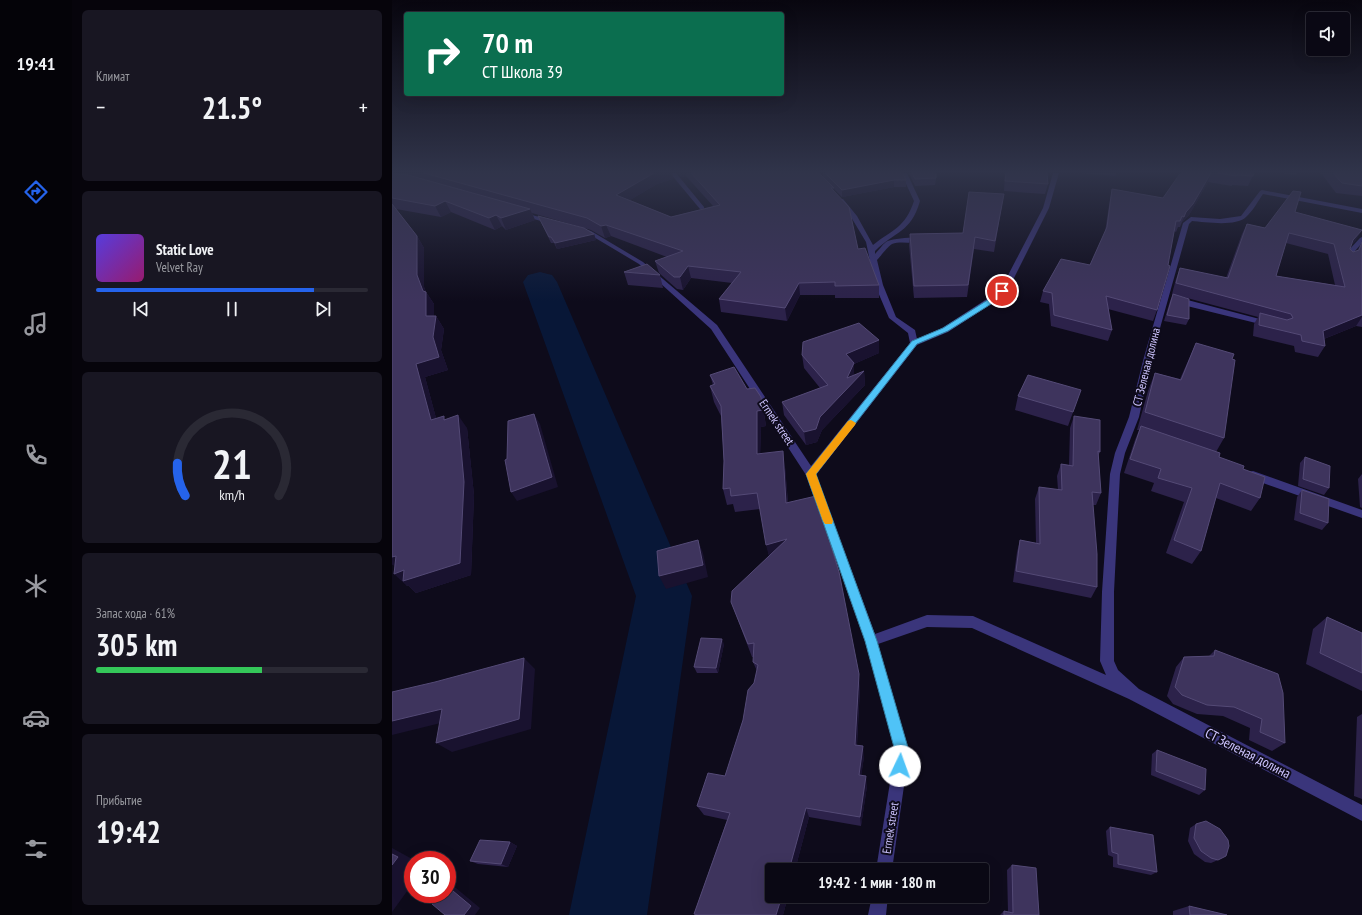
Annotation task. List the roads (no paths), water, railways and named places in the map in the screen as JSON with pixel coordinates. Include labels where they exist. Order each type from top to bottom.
[{"type":"street","points":[[529,216],[560,224]]},
{"type":"street","points":[[854,216],[863,230],[872,250],[879,285],[892,318],[912,332],[914,343]]},
{"type":"street","points":[[872,250],[880,242],[898,231],[907,223],[912,216]]},
{"type":"street","points":[[811,474],[914,343],[945,330],[1000,293],[1007,284],[1042,216]]},
{"type":"street","name":"СТ Зеленая долина","points":[[1134,694],[1113,675],[1107,661],[1108,592],[1115,474],[1120,453],[1132,433],[1134,417],[1148,357],[1178,256],[1186,223],[1191,219],[1220,221],[1233,220],[1244,216]]},
{"type":"street","name":"Ermek street","points":[[575,228],[589,232],[641,263],[714,327],[811,474],[871,641],[902,751],[885,863]]},
{"type":"street","points":[[1348,260],[1351,251],[1362,239]]},
{"type":"street","points":[[873,260],[889,243],[905,240],[929,241]]},
{"type":"street","points":[[1166,296],[1190,304],[1274,326]]},
{"type":"street","points":[[1243,471],[1362,514]]},
{"type":"street","name":"СТ Зеленая долина","points":[[871,641],[927,621],[973,622],[1134,694],[1362,813]]},
{"type":"street","points":[[876,915],[879,903]]},
{"type":"waterway","points":[[540,282],[664,596],[608,915]]}]
